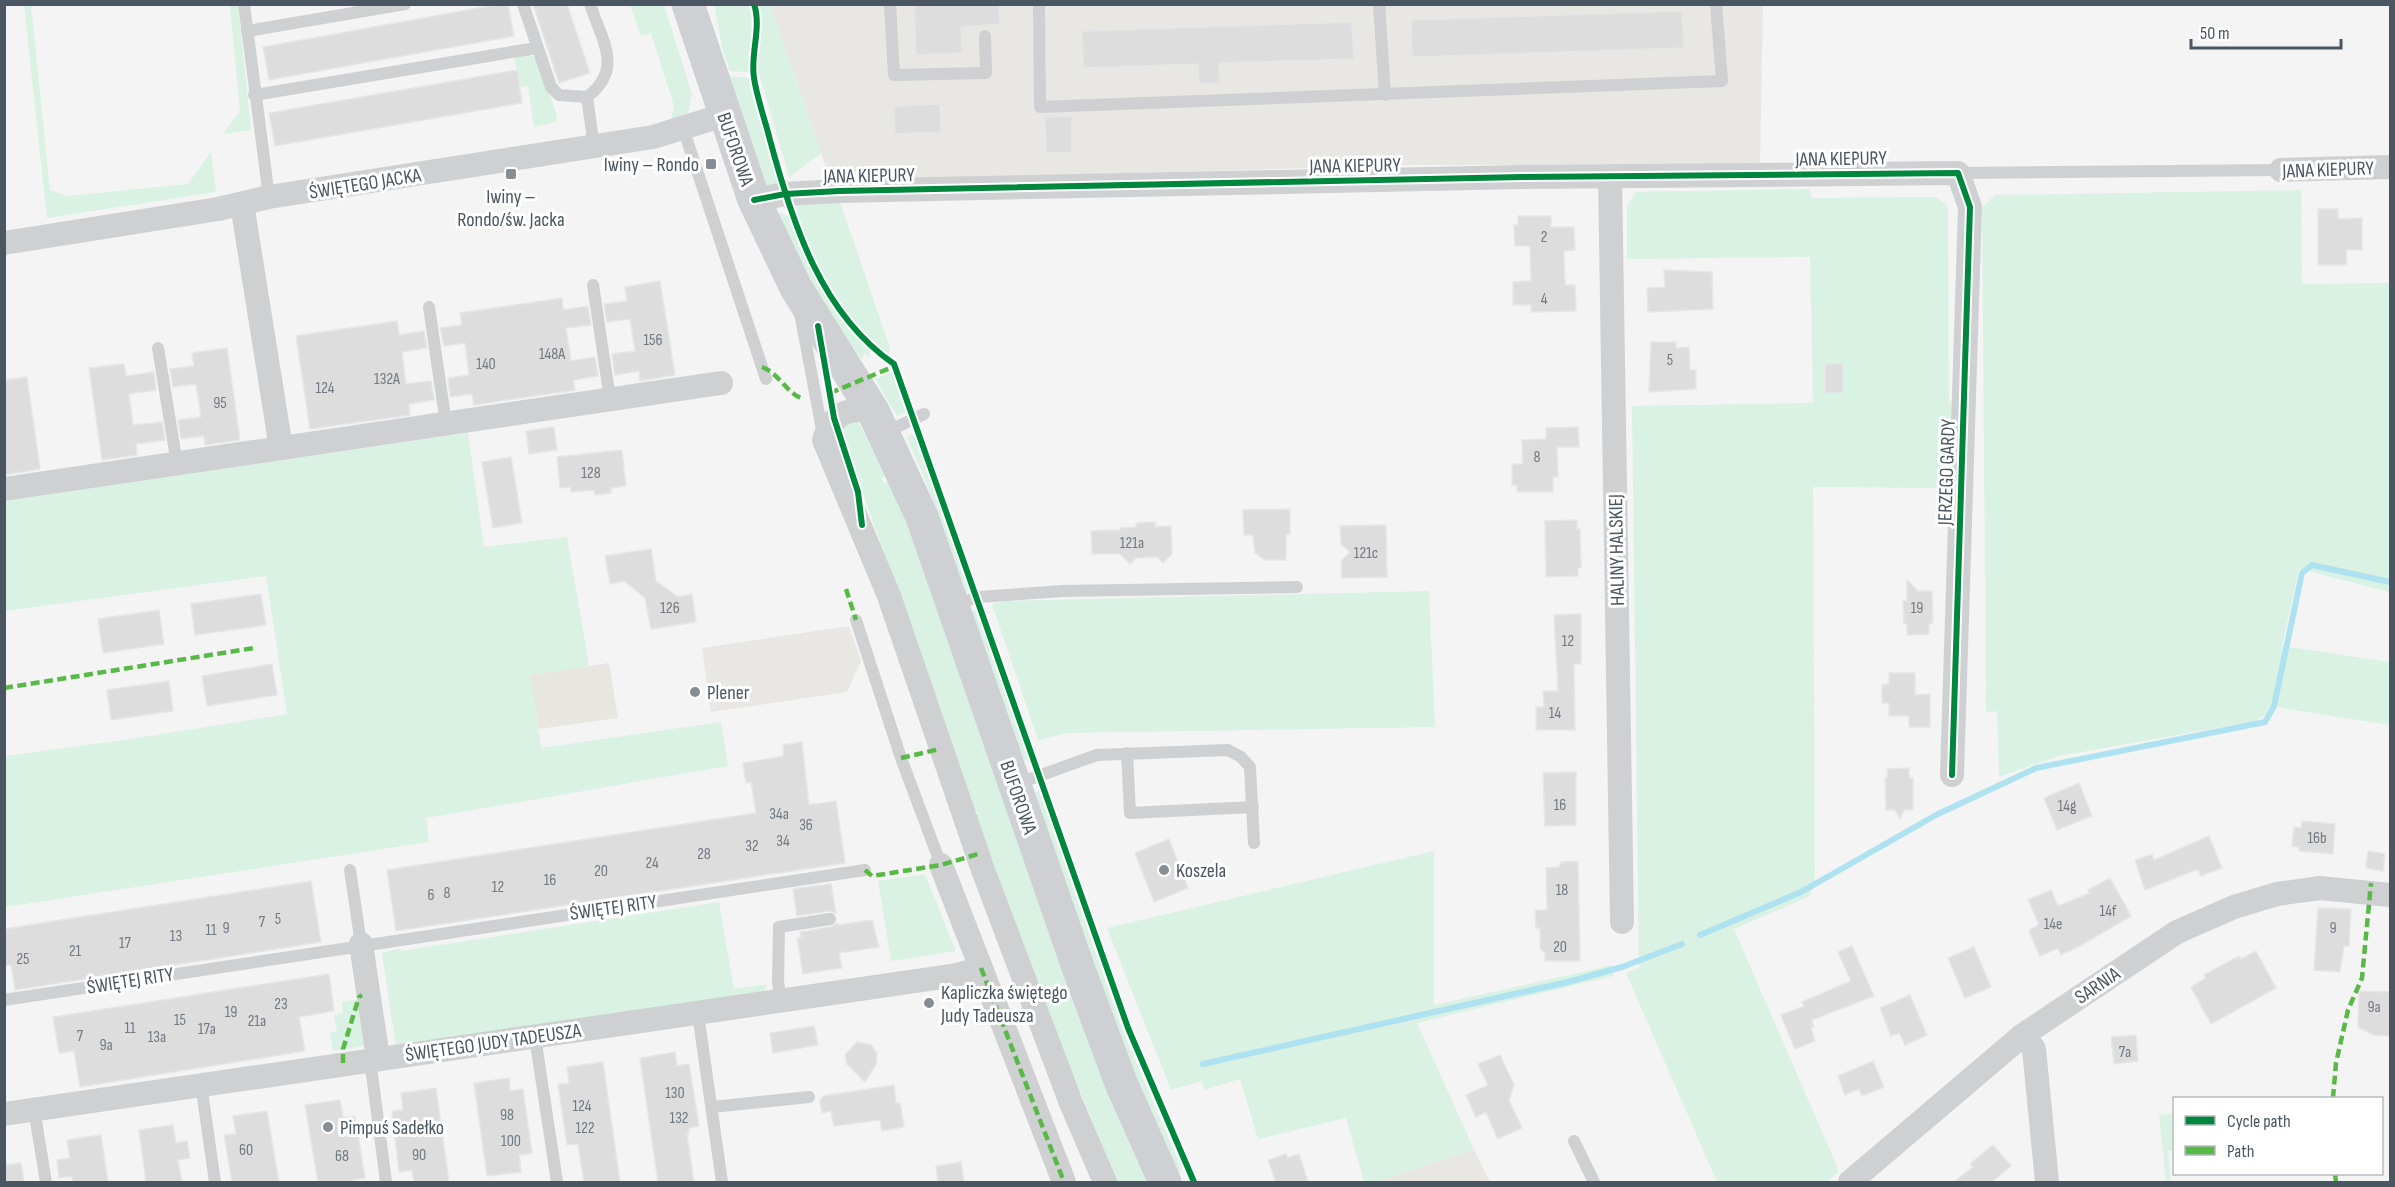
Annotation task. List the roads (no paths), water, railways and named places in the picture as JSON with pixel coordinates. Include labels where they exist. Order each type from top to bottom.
[{"type":"main road","name":"BUFOROWA","points":[[688,4],[754,200],[796,288],[878,423],[922,517],[1113,1062],[1164,1182]]},
{"type":"street","name":"ŚWIĘTEGO JACKA","points":[[4,243],[242,204],[269,197],[653,137],[724,115]]},
{"type":"street","name":"JANA KIEPURY","points":[[2281,170],[2391,167]]},
{"type":"street","name":"JANA KIEPURY","points":[[754,200],[785,194],[839,191],[1958,173]]},
{"type":"street","name":"JERZEGO GARDY","points":[[1952,774],[1970,207],[1958,173]]},
{"type":"street","name":"HALINY HALSKIEJ","points":[[1610,177],[1622,922]]},
{"type":"street","points":[[242,204],[281,448]]},
{"type":"street","points":[[4,489],[721,383]]},
{"type":"street","points":[[824,440],[834,418],[845,410],[856,408],[878,423]]},
{"type":"street","name":"BUFOROWA","points":[[824,440],[889,596],[987,881],[1071,1103],[1105,1182]]},
{"type":"street","points":[[941,865],[1064,1182]]},
{"type":"street","name":"SARNIA","points":[[1850,1182],[2023,1035],[2177,932],[2234,907],[2298,890],[2320,888],[2391,895]]},
{"type":"street","points":[[361,944],[374,1059]]},
{"type":"street","name":"ŚWIĘTEGO JUDY TADEUSZA","points":[[4,1113],[698,1014],[957,975],[981,968]]},
{"type":"street","points":[[2023,1035],[2034,1049],[2047,1182]]},
{"type":"lane","points":[[244,4],[269,197]]},
{"type":"lane","points":[[247,31],[405,4]]},
{"type":"lane","points":[[523,4],[551,87],[559,95],[587,97],[605,80],[609,63],[590,4]]},
{"type":"lane","points":[[890,4],[894,75],[986,73],[986,36]]},
{"type":"lane","points":[[1039,4],[1040,107],[1722,81],[1716,4]]},
{"type":"lane","points":[[1379,4],[1384,95]]},
{"type":"lane","points":[[254,94],[536,48]]},
{"type":"lane","points":[[587,97],[594,147]]},
{"type":"lane","points":[[683,128],[766,379]]},
{"type":"lane","name":"JANA KIEPURY","points":[[1958,173],[2281,170]]},
{"type":"lane","points":[[593,285],[610,399]]},
{"type":"lane","name":"BUFOROWA","points":[[796,288],[814,397],[824,440]]},
{"type":"lane","points":[[429,307],[446,424]]},
{"type":"lane","points":[[158,348],[177,464]]},
{"type":"lane","points":[[878,423],[924,414]]},
{"type":"lane","points":[[952,605],[978,597],[1064,591],[1297,587]]},
{"type":"lane","points":[[856,620],[941,865]]},
{"type":"lane","points":[[1015,784],[1094,756],[1228,750],[1241,757],[1250,767],[1254,843]]},
{"type":"lane","points":[[1126,753],[1130,813],[1252,807]]},
{"type":"lane","points":[[350,870],[361,944]]},
{"type":"lane","name":"ŚWIĘTEJ RITY","points":[[4,1000],[361,944],[865,870]]},
{"type":"lane","points":[[781,1001],[778,982],[779,927],[830,919]]},
{"type":"lane","points":[[698,1014],[722,1182]]},
{"type":"lane","points":[[535,1037],[558,1182]]},
{"type":"lane","points":[[374,1059],[386,1182]]},
{"type":"lane","points":[[201,1084],[215,1182]]},
{"type":"lane","points":[[712,1107],[809,1097]]},
{"type":"lane","points":[[34,1109],[46,1182]]},
{"type":"lane","points":[[1575,1141],[1594,1182]]},
{"type":"waterway","points":[[1700,935],[1801,892],[1936,815],[2036,768],[2265,722],[2274,706],[2302,573],[2312,565],[2390,582]]},
{"type":"waterway","points":[[1203,1064],[1568,982],[1622,967],[1682,944]]},
{"type":"place","name":"Iwiny – Rondo","points":[[711,164]]},
{"type":"place","name":"Iwiny – Rondo/św. Jacka","points":[[511,174]]},
{"type":"place","name":"Plener","points":[[695,692]]},
{"type":"place","name":"Koszela","points":[[1164,870]]},
{"type":"place","name":"Kapliczka świętego Judy Tadeusza","points":[[929,1003]]},
{"type":"place","name":"Pimpuś Sadełko","points":[[328,1127]]}]
